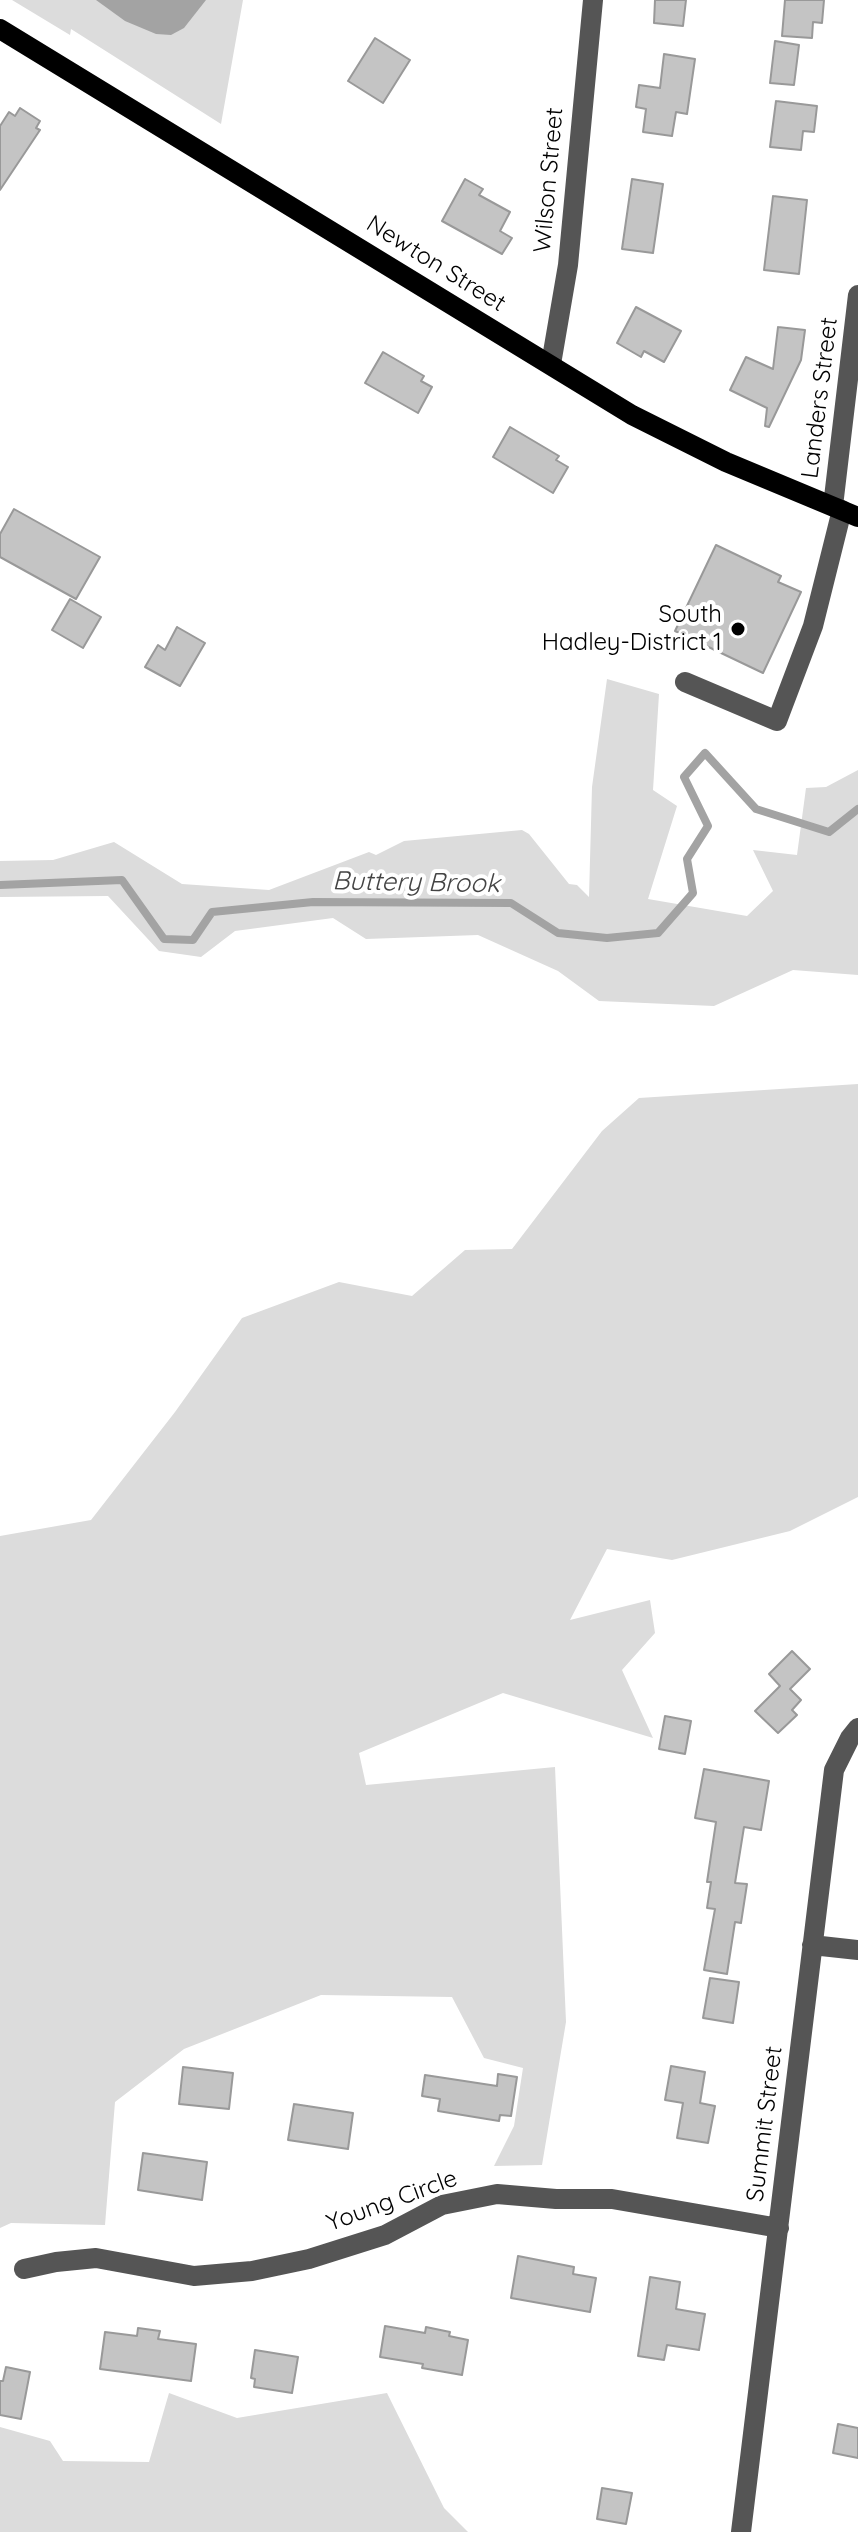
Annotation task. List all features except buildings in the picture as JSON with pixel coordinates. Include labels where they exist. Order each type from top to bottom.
[{"type":"main road","name":"Newton Street","points":[[0,29],[674,438],[844,511]]},
{"type":"street","name":"Wilson Street","points":[[551,364],[568,265],[593,0]]},
{"type":"street","name":"Landers Street","points":[[685,682],[777,721],[813,626],[844,511],[858,295]]},
{"type":"street","name":"Summit Street","points":[[741,2532],[834,1770],[858,1728]]},
{"type":"street","points":[[812,1945],[858,1950]]},
{"type":"street","name":"Young Circle","points":[[24,2269],[96,2258],[194,2276],[252,2271],[309,2259],[385,2235],[442,2205],[497,2194],[556,2199],[612,2199],[779,2228]]},
{"type":"shaded area","points":[[12,0],[243,0],[221,124],[71,29],[70,35]]},
{"type":"shaded area","points":[[96,0],[206,0],[184,28],[171,35],[156,34],[125,21]]},
{"type":"shaded area","points":[[607,679],[659,694],[653,790],[677,806],[648,899],[747,916],[773,891],[753,850],[797,855],[806,788],[826,787],[858,770],[858,975],[793,970],[714,1006],[599,1001],[558,971],[478,935],[366,939],[333,918],[235,931],[201,957],[159,951],[108,896],[0,897],[0,861],[53,860],[114,842],[182,884],[269,890],[369,852],[376,855],[404,841],[522,830],[529,834],[569,884],[577,885],[589,897],[592,787]]},
{"type":"shaded area","points":[[858,1084],[858,1497],[790,1531],[672,1560],[607,1549],[570,1620],[650,1600],[655,1633],[622,1670],[653,1738],[503,1693],[359,1753],[366,1785],[555,1767],[566,2022],[542,2165],[494,2166],[514,2126],[523,2068],[484,2058],[452,1997],[321,1995],[184,2049],[115,2102],[105,2225],[11,2223],[0,2228],[0,1536],[91,1520],[175,1412],[242,1318],[339,1282],[412,1296],[465,1250],[512,1249],[602,1131],[639,1098]]},
{"type":"shaded area","points":[[169,2393],[237,2418],[387,2393],[444,2508],[468,2532],[0,2532],[0,2427],[50,2441],[63,2461],[149,2462]]},
{"type":"waterway","name":"Buttery Brook","points":[[0,885],[122,880],[164,939],[193,940],[212,912],[313,902],[511,903],[558,933],[607,938],[658,933],[693,893],[687,859],[708,826],[684,777],[705,753],[756,809],[829,832],[858,809]]},
{"type":"place","name":"South Hadley-District 1","points":[[738,629]]}]
